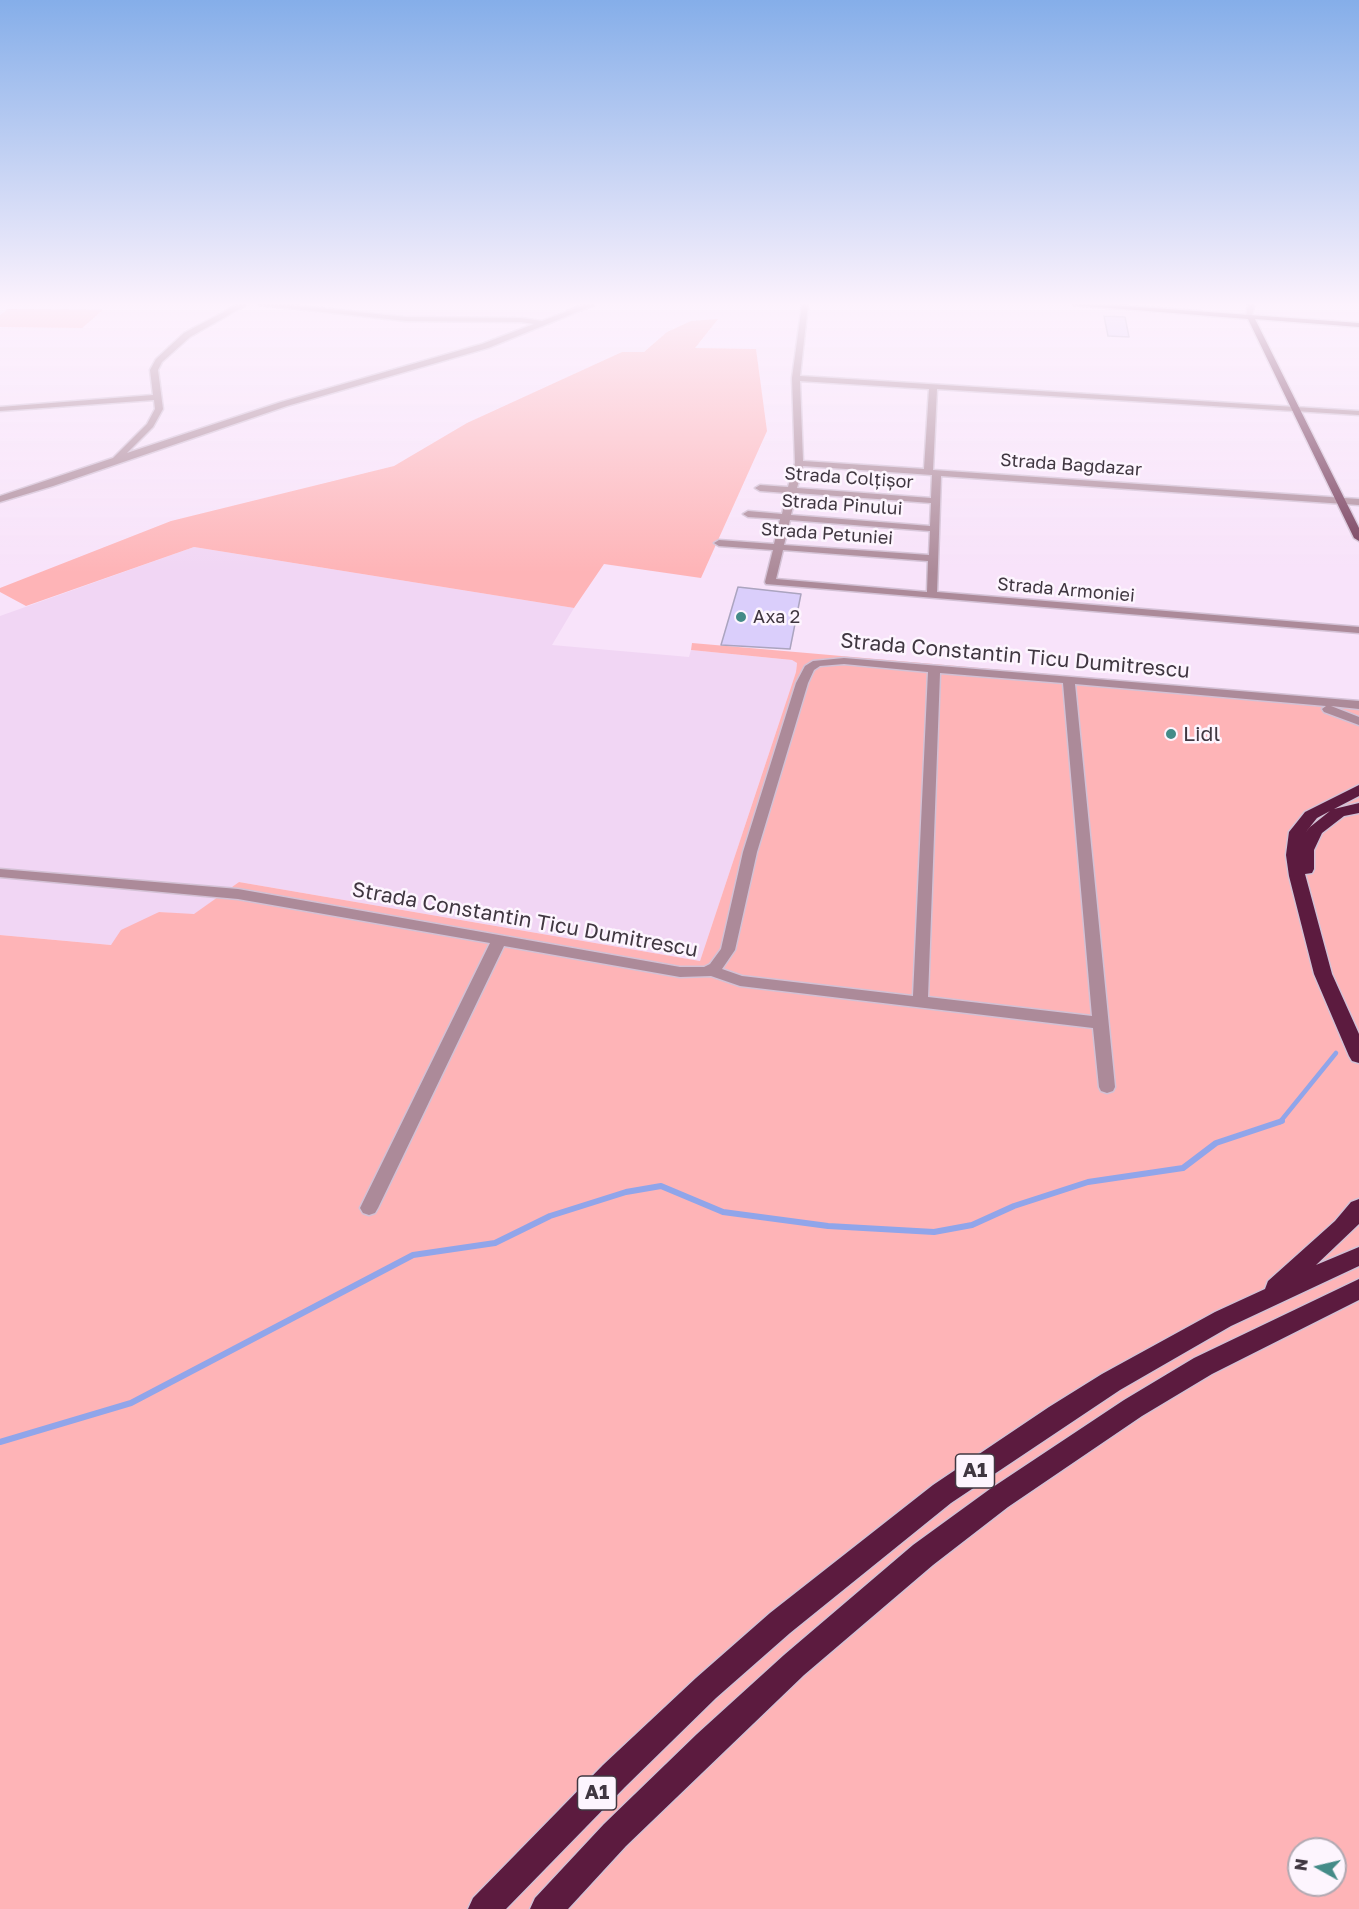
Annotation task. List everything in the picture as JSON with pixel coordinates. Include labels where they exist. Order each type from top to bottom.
[{"type":"highway","points":[[1359,790],[1311,815],[1294,839],[1295,865],[1323,974],[1359,1056]]},
{"type":"highway","points":[[1308,916],[1305,858],[1311,836],[1328,819],[1345,811],[1359,808]]},
{"type":"highway","points":[[1340,1010],[1359,1040]]},
{"type":"highway","points":[[1263,1299],[1343,1227],[1359,1208]]},
{"type":"highway","name":"A1","points":[[484,1909],[614,1776],[706,1688],[780,1623],[894,1531],[981,1466],[1058,1415],[1172,1347],[1263,1299],[1359,1256]]},
{"type":"highway","name":"A1","points":[[546,1909],[615,1835],[708,1745],[794,1665],[923,1555],[999,1498],[1133,1408],[1224,1355],[1359,1289]]},
{"type":"main road","points":[[1288,394],[1359,538]]},
{"type":"street","points":[[0,499],[318,394]]},
{"type":"street","points":[[780,547],[799,463],[797,394]]},
{"type":"street","points":[[932,596],[936,501],[932,472],[933,394]]},
{"type":"street","points":[[1050,394],[1359,413]]},
{"type":"street","points":[[0,409],[157,397],[159,409],[155,417],[115,460]]},
{"type":"street","points":[[132,444],[156,447]]},
{"type":"street","name":"Strada Bagdazar","points":[[799,463],[1359,502]]},
{"type":"street","name":"Strada Colțișor","points":[[760,488],[936,501]]},
{"type":"street","name":"Strada Pinului","points":[[748,514],[934,529]]},
{"type":"street","name":"Strada Petuniei","points":[[719,543],[933,558]]},
{"type":"street","name":"Strada Armoniei","points":[[780,547],[770,582],[1359,630]]},
{"type":"street","name":"Strada Constantin Ticu Dumitrescu","points":[[0,873],[238,894],[694,973],[711,970],[722,961],[728,950],[750,852],[802,683],[809,669],[817,663],[829,661],[934,669],[1359,705]]},
{"type":"street","points":[[920,1002],[934,669]]},
{"type":"street","points":[[1068,682],[1107,1087]]},
{"type":"street","points":[[1309,701],[1359,721]]},
{"type":"street","points":[[1331,710],[1359,727]]},
{"type":"street","points":[[369,1208],[500,939]]},
{"type":"street","points":[[711,970],[740,981],[1101,1023]]},
{"type":"shaded area","points":[[530,394],[762,394],[767,431],[701,578],[604,564],[574,608],[194,547],[26,606],[0,592],[0,588],[171,521],[394,466],[467,423]]},
{"type":"shaded area","points":[[194,547],[574,608],[552,645],[689,657],[691,650],[792,660],[797,663],[796,672],[700,961],[239,882],[194,915],[159,912],[111,945],[0,935],[0,616]]},
{"type":"shaded area","points":[[692,643],[1359,701],[1359,1909],[0,1909],[0,935],[111,945],[121,930],[159,912],[194,914],[239,882],[700,961],[796,672],[797,663],[792,660],[691,650]]},
{"type":"building","points":[[738,587],[801,594],[790,649],[721,645]]},
{"type":"waterway","points":[[1280,1122],[1336,1053]]},
{"type":"waterway","points":[[0,1442],[131,1403],[413,1255],[495,1243],[550,1216],[626,1192],[661,1186],[723,1212],[828,1226],[934,1232],[972,1225],[1014,1206],[1088,1182],[1183,1168],[1216,1143],[1280,1122]]},
{"type":"place","name":"Axa 2","points":[[741,617]]},
{"type":"place","name":"Lidl","points":[[1171,734]]}]
